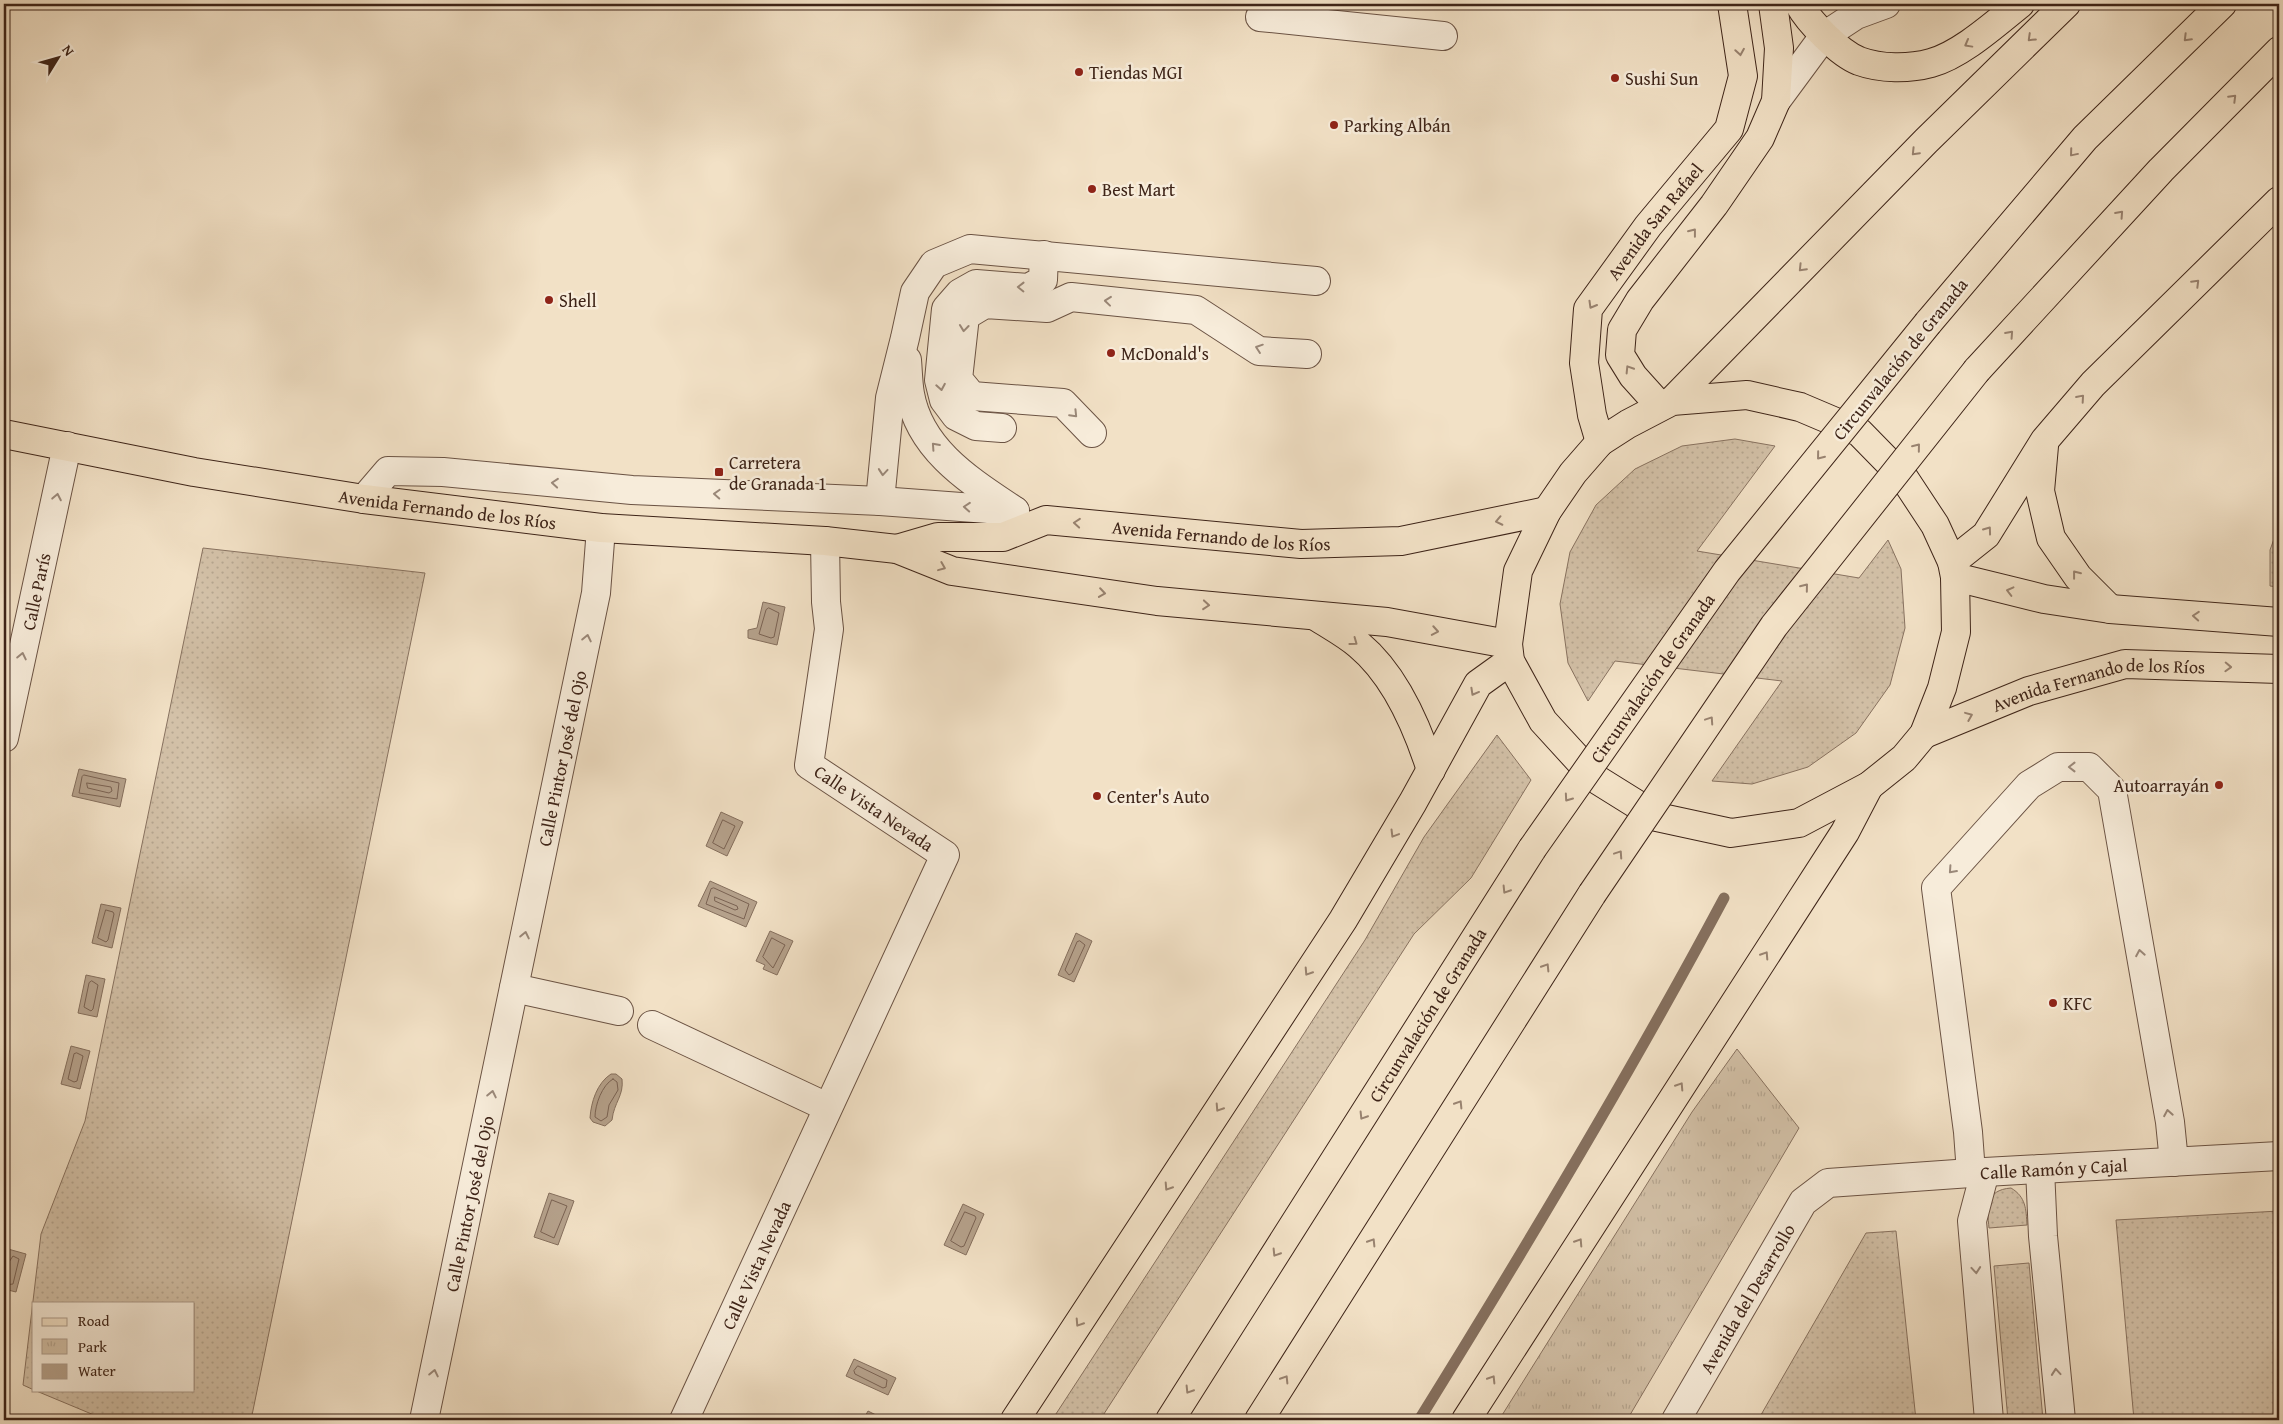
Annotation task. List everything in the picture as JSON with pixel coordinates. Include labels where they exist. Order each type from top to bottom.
[{"type":"main road","name":"Avenida San Rafael","points":[[1600,442],[1592,415],[1584,363],[1588,309],[1648,226],[1729,129],[1743,76],[1732,4]]},
{"type":"main road","name":"Avenida San Rafael","points":[[1666,404],[1633,376],[1620,355],[1622,330],[1640,300],[1714,205],[1760,138],[1776,101],[1779,48],[1773,4]]},
{"type":"main road","points":[[1799,4],[1824,36],[1859,61],[1896,68],[1932,63],[1973,42],[2020,4]]},
{"type":"main road","points":[[1666,404],[1747,395],[1800,407],[1859,432],[1904,478],[1935,525],[1953,570],[1956,632],[1942,688],[1924,734],[1904,758],[1869,786],[1799,823],[1731,833],[1657,817],[1596,779],[1543,721],[1509,653],[1518,571],[1547,511],[1573,473],[1600,442],[1666,404],[1926,141],[2066,4]]},
{"type":"main road","name":"Circunvalación de Granada","points":[[1170,1420],[1532,849],[1727,571],[1928,323],[2085,138],[2222,4]]},
{"type":"main road","points":[[1259,1420],[1592,894],[1774,626],[1977,370],[2161,170],[2279,51]]},
{"type":"main road","points":[[1953,570],[1986,535],[2045,440],[2093,384],[2279,201]]},
{"type":"main road","name":"Avenida Fernando de los Ríos","points":[[4,434],[194,472],[364,499],[601,528],[825,541],[897,549],[952,571],[1157,601],[1387,622],[1509,653]]},
{"type":"main road","points":[[2045,440],[2040,491],[2051,538],[2078,577],[2110,609]]},
{"type":"main road","name":"Avenida Fernando de los Ríos","points":[[897,549],[938,537],[1003,537],[1046,520],[1300,544],[1401,541],[1547,511]]},
{"type":"main road","points":[[1953,570],[2044,600],[2110,609],[2279,622]]},
{"type":"main road","points":[[1314,614],[1359,645],[1389,679],[1422,741],[1431,770]]},
{"type":"main road","points":[[1015,1420],[1343,920],[1431,770],[1478,684],[1509,653]]},
{"type":"main road","name":"Avenida Fernando de los Ríos","points":[[1924,734],[2029,691],[2125,664],[2279,669]]},
{"type":"main road","points":[[1466,1420],[1845,832],[1869,786]]},
{"type":"street","points":[[1776,101],[1824,36],[1856,15],[1886,4]]},
{"type":"street","points":[[1260,17],[1443,36]]},
{"type":"street","points":[[880,501],[890,398],[914,292],[934,264],[970,249],[1316,281]]},
{"type":"street","points":[[1002,428],[976,426],[956,416],[944,400],[939,380],[946,309],[960,293],[976,284],[1028,288],[1036,284],[1043,280],[1044,255]]},
{"type":"street","points":[[1092,433],[1063,403],[972,396],[958,379],[965,316],[984,304],[1047,308],[1071,297],[1196,310],[1258,351],[1307,354]]},
{"type":"street","points":[[905,338],[910,396],[924,434],[959,473],[1016,511]]},
{"type":"street","name":"Calle París","points":[[4,738],[67,446]]},
{"type":"street","points":[[364,499],[388,471],[443,472],[632,490],[880,501],[1016,511],[1046,520]]},
{"type":"street","name":"Calle Pintor José del Ojo","points":[[424,1420],[596,593],[601,528]]},
{"type":"street","name":"Calle Vista Nevada","points":[[684,1420],[945,855],[809,765],[829,629],[826,602],[825,541]]},
{"type":"street","points":[[1989,1420],[1967,1173],[1968,1132],[1936,888],[2029,785],[2058,767],[2089,767],[2112,790],[2168,1112],[2174,1162]]},
{"type":"street","points":[[514,988],[619,1011]]},
{"type":"street","points":[[652,1025],[827,1107]]},
{"type":"street","name":"Calle Ramón y Cajal","points":[[1828,1183],[1967,1173],[2279,1156]]},
{"type":"street","points":[[2043,1218],[2061,1186],[2077,1167]]},
{"type":"street","points":[[2040,1169],[2060,1420]]},
{"type":"street","points":[[1967,1173],[1972,1221]]},
{"type":"street","name":"Avenida del Desarrollo","points":[[1676,1420],[1803,1202],[1828,1183]]},
{"type":"green space","points":[[1735,439],[1775,446],[1697,551],[1859,578],[1888,540],[1901,569],[1905,628],[1890,685],[1856,733],[1808,767],[1752,784],[1712,781],[1782,681],[1615,661],[1588,701],[1568,663],[1560,604],[1570,552],[1596,505],[1635,469],[1682,446]]},
{"type":"green space","points":[[2279,525],[2279,587],[2270,586],[2270,550]]},
{"type":"green space","points":[[203,548],[425,573],[251,1420],[106,1420],[39,1392],[195,1392],[195,1302],[33,1302],[41,1234],[85,1121]]},
{"type":"green space","points":[[1497,735],[1531,780],[1471,878],[1414,934],[1100,1420],[1052,1420],[1365,940],[1424,837]]},
{"type":"green space","points":[[1737,1049],[1799,1128],[1627,1420],[1499,1420],[1692,1112]]},
{"type":"green space","points":[[2011,1188],[2022,1199],[2027,1225],[1989,1228],[1988,1207],[1992,1196],[2003,1189]]},
{"type":"green space","points":[[2279,1211],[2279,1420],[2134,1420],[2116,1220]]},
{"type":"green space","points":[[1896,1231],[1916,1420],[1758,1420],[1866,1233]]},
{"type":"green space","points":[[2029,1263],[2043,1420],[2008,1420],[1994,1266]]},
{"type":"green space","points":[[32,1310],[32,1389],[23,1385]]},
{"type":"water","points":[[763,602],[785,607],[777,645],[748,638],[748,630],[757,628]]},
{"type":"water","points":[[79,769],[126,779],[120,807],[72,796]]},
{"type":"water","points":[[721,812],[743,822],[727,856],[706,846]]},
{"type":"water","points":[[710,881],[757,902],[746,927],[698,906]]},
{"type":"water","points":[[101,904],[121,908],[112,948],[92,943]]},
{"type":"water","points":[[770,931],[793,941],[777,975],[763,969],[765,965],[756,961]]},
{"type":"water","points":[[1076,933],[1092,941],[1074,982],[1058,975]]},
{"type":"water","points":[[86,975],[105,979],[97,1017],[78,1013]]},
{"type":"water","points":[[71,1046],[90,1051],[80,1089],[61,1084]]},
{"type":"water","points":[[611,1074],[616,1074],[622,1079],[622,1085],[612,1120],[605,1126],[593,1122],[590,1118],[593,1099],[598,1088]]},
{"type":"water","points":[[549,1193],[574,1201],[558,1245],[534,1237]]},
{"type":"water","points":[[963,1204],[984,1214],[966,1255],[944,1245]]},
{"type":"water","points":[[8,1249],[26,1254],[16,1292],[4,1289],[4,1267]]},
{"type":"water","points":[[854,1359],[896,1378],[888,1395],[846,1376]]},
{"type":"water","points":[[868,1411],[884,1419],[863,1420]]},
{"type":"waterway","points":[[1419,1420],[1576,1162],[1724,898]]},
{"type":"place","name":"Tiendas MGI","points":[[1079,72]]},
{"type":"place","name":"Sushi Sun","points":[[1615,78]]},
{"type":"place","name":"Parking Albán","points":[[1334,125]]},
{"type":"place","name":"Best Mart","points":[[1092,189]]},
{"type":"place","name":"Shell","points":[[549,300]]},
{"type":"place","name":"McDonald's","points":[[1111,353]]},
{"type":"place","name":"Carretera de Granada 1","points":[[719,472]]},
{"type":"place","name":"Autoarrayán","points":[[2219,785]]},
{"type":"place","name":"Center's Auto","points":[[1097,796]]},
{"type":"place","name":"KFC","points":[[2053,1003]]}]
